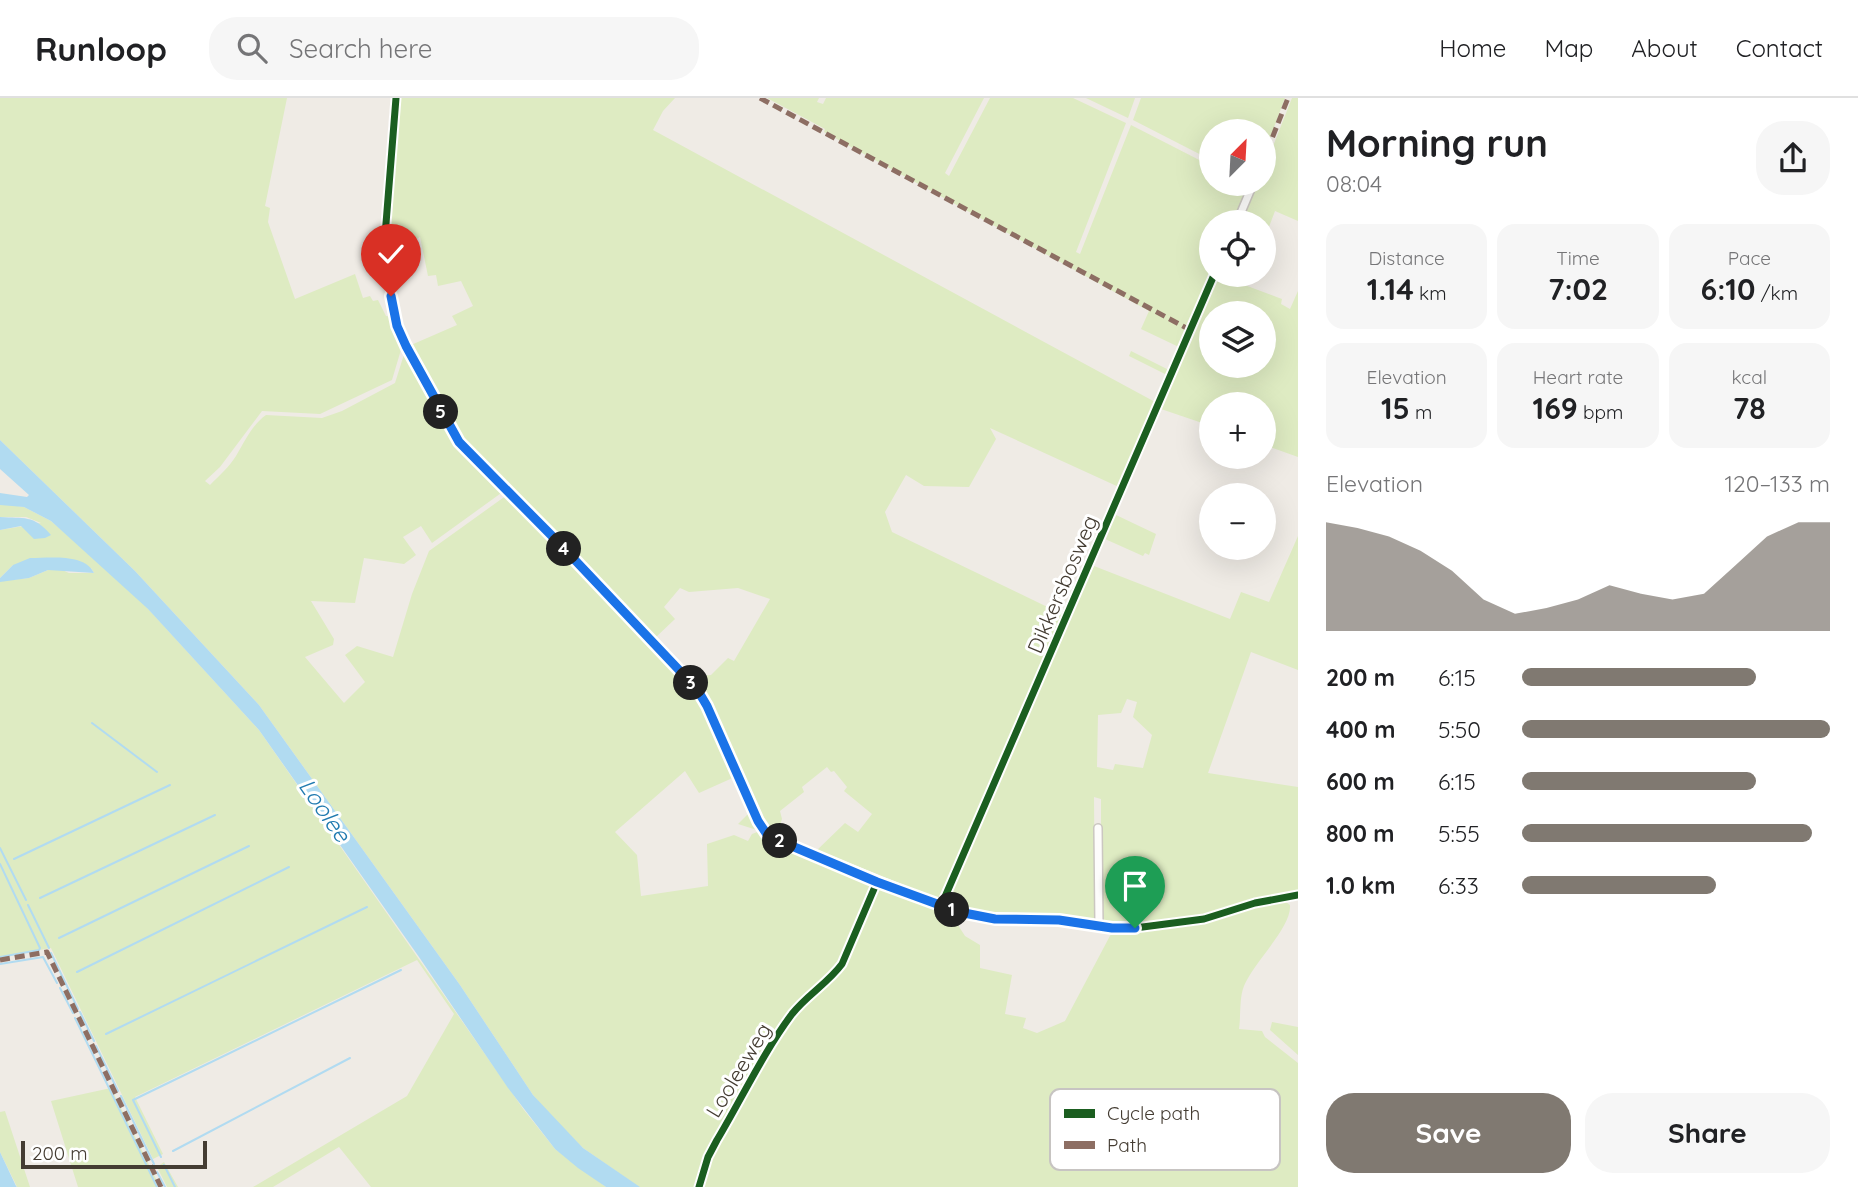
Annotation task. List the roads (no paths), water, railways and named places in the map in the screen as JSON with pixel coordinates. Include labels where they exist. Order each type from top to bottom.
[{"type":"street","points":[[396,98],[385,236],[391,296],[397,326],[406,346],[452,432],[474,459],[555,539],[697,689],[766,833],[877,882],[940,906],[995,919],[1059,920],[1135,928],[1205,919],[1255,903],[1298,895]]},
{"type":"street","name":"Dikkersbosweg","points":[[940,906],[1209,287]]},
{"type":"street","points":[[1098,828],[1099,926]]},
{"type":"street","name":"Looleeweg","points":[[699,1187],[708,1157],[779,1034],[807,997],[842,964],[877,882]]},
{"type":"water","name":"Loolee","points":[[0,440],[135,571],[259,705],[460,985],[533,1095],[583,1148],[640,1187],[606,1187],[555,1149],[508,1088],[259,730],[148,609],[51,521],[24,507],[0,505],[0,493],[27,497],[29,495],[0,469]]},
{"type":"water","points":[[0,517],[33,521],[51,535],[34,539],[21,526],[0,530]]},
{"type":"water","points":[[30,558],[75,559],[83,562],[94,573],[48,570],[29,578],[0,582],[0,578],[13,565]]},
{"type":"water","points":[[0,1152],[16,1186],[17,1187],[0,1187]]},
{"type":"waterway","points":[[92,723],[157,772]]},
{"type":"waterway","points":[[14,859],[170,785]]},
{"type":"waterway","points":[[40,898],[215,815]]},
{"type":"waterway","points":[[59,938],[249,846]]},
{"type":"waterway","points":[[0,848],[26,900]]},
{"type":"waterway","points":[[0,864],[40,948],[0,957]]},
{"type":"waterway","points":[[77,972],[289,867]]},
{"type":"waterway","points":[[28,905],[49,948]]},
{"type":"waterway","points":[[106,1034],[367,907]]},
{"type":"waterway","points":[[51,953],[78,1009]]},
{"type":"waterway","points":[[0,964],[43,957],[57,983]]},
{"type":"waterway","points":[[161,1157],[133,1100],[401,970]]},
{"type":"waterway","points":[[60,988],[73,1013]]},
{"type":"waterway","points":[[80,1012],[94,1041]]},
{"type":"waterway","points":[[75,1018],[157,1187]]},
{"type":"waterway","points":[[96,1046],[118,1091]]},
{"type":"waterway","points":[[173,1151],[350,1058]]},
{"type":"waterway","points":[[121,1096],[154,1164]]},
{"type":"waterway","points":[[164,1165],[175,1187]]},
{"type":"waterway","points":[[157,1172],[165,1187]]}]
